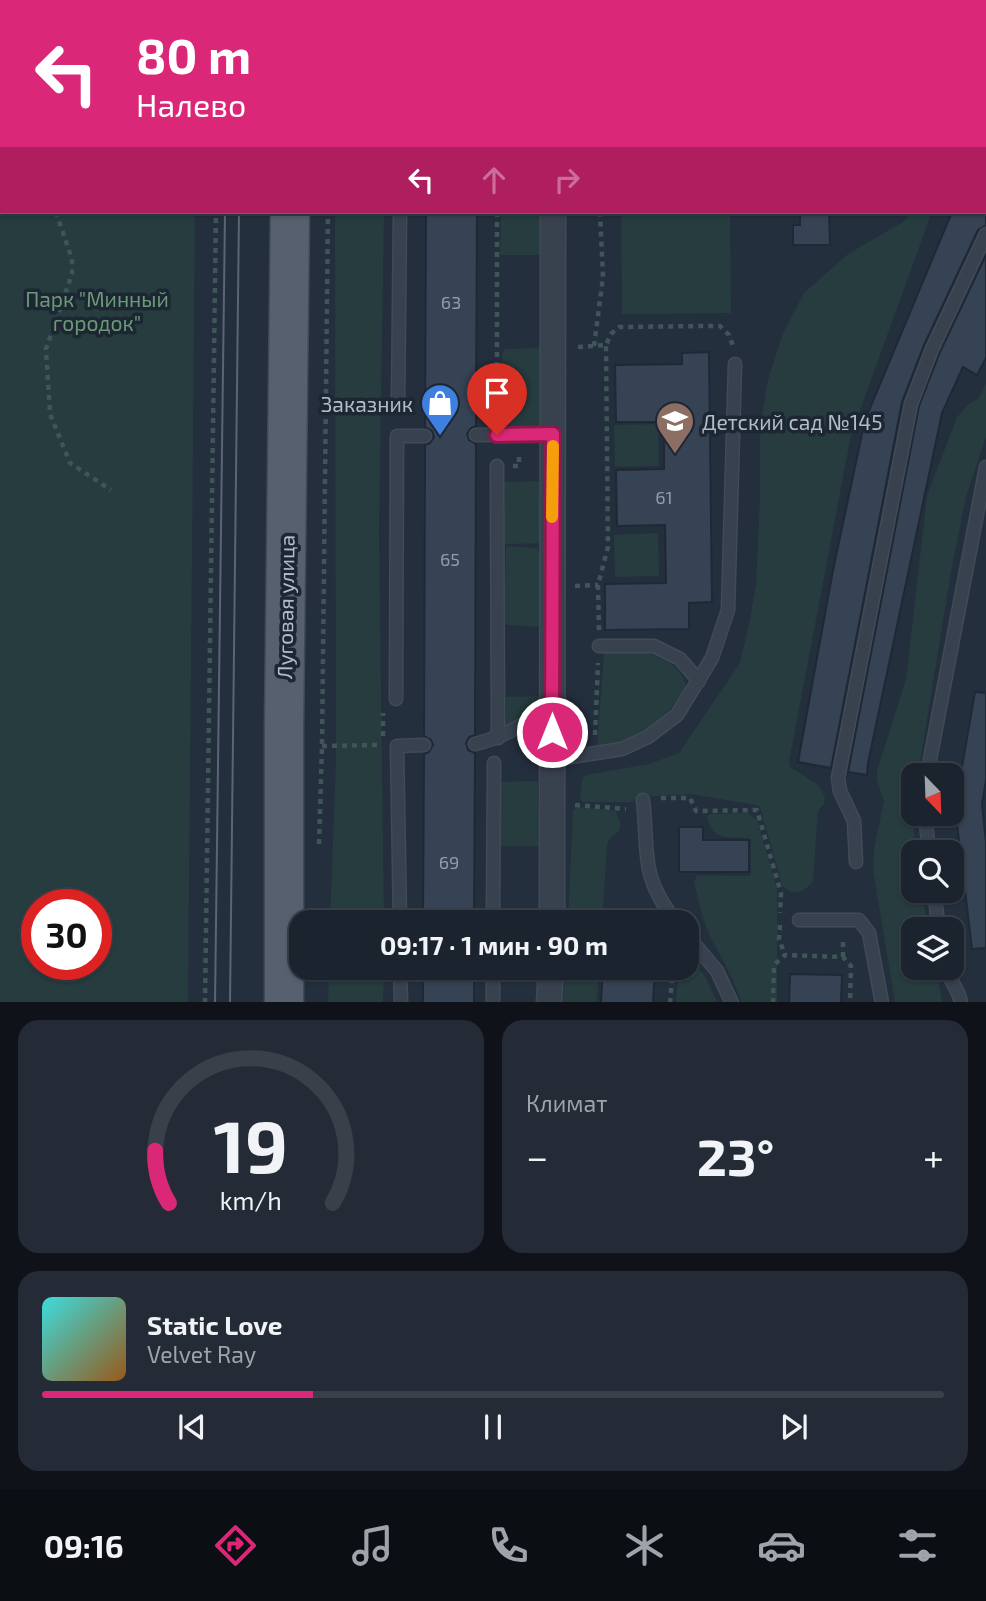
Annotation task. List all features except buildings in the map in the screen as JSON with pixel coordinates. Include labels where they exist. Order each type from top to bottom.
[{"type":"main road","name":"Луговая улица","points":[[284,1002],[290,214]]},
{"type":"street","points":[[552,910],[553,214]]},
{"type":"street","points":[[549,1002],[550,980]]},
{"type":"lane","points":[[398,404],[400,214]]},
{"type":"lane","points":[[856,862],[853,821],[838,778],[906,424],[932,349],[986,234]]},
{"type":"lane","points":[[552,760],[622,749],[648,737],[677,715],[712,658],[728,610],[735,364]]},
{"type":"lane","points":[[476,435],[553,434]]},
{"type":"lane","points":[[396,699],[397,436],[425,436]]},
{"type":"lane","points":[[497,466],[498,738]]},
{"type":"lane","points":[[929,763],[986,467]]},
{"type":"lane","points":[[599,646],[654,646],[680,659],[699,681]]},
{"type":"lane","points":[[475,744],[512,732],[552,705]]},
{"type":"lane","points":[[400,910],[397,746],[424,745]]},
{"type":"lane","points":[[493,910],[494,763]]},
{"type":"lane","points":[[643,805],[646,862],[651,883],[667,910]]},
{"type":"lane","points":[[799,920],[859,920],[869,933],[882,1002]]},
{"type":"lane","points":[[699,950],[717,971],[732,1002]]},
{"type":"lane","points":[[400,980],[401,1002]]},
{"type":"lane","points":[[493,980],[493,1002]]},
{"type":"lane","points":[[950,980],[961,998]]},
{"type":"path","points":[[57,214],[72,259],[72,274],[46,349],[50,414],[70,463],[111,490]]},
{"type":"path","points":[[205,1002],[216,214]]},
{"type":"path","points":[[318,854],[322,746],[328,214]]},
{"type":"path","points":[[497,435],[498,214]]},
{"type":"path","points":[[600,214],[603,277],[597,346],[606,345]]},
{"type":"path","points":[[594,754],[599,646],[598,585],[608,547],[606,345],[611,334],[619,327],[720,326],[733,343],[735,364]]},
{"type":"path","points":[[322,746],[383,745]]},
{"type":"path","points":[[663,798],[690,798],[696,811],[757,810],[775,873]]},
{"type":"path","points":[[552,803],[643,805]]},
{"type":"path","points":[[842,957],[843,936]]},
{"type":"path","points":[[773,1002],[774,965],[785,955],[842,957],[851,965],[850,1002]]},
{"type":"path","points":[[670,1002],[672,980]]},
{"type":"green space","name":"Парк \"Минный городок\"","points":[[0,214],[195,214],[188,1002],[0,1002]]},
{"type":"green space","points":[[335,214],[384,214],[379,530],[384,910],[330,910],[336,760]]},
{"type":"green space","points":[[501,214],[542,214],[542,255],[500,255]]},
{"type":"green space","points":[[621,214],[730,214],[731,313],[622,314]]},
{"type":"green space","points":[[910,214],[930,214],[851,435],[789,762],[790,767],[817,784],[825,796],[824,804],[818,811],[813,881],[802,891],[794,892],[782,885],[760,807],[690,794],[643,797],[631,802],[583,802],[580,799],[582,780],[586,775],[649,764],[679,753],[740,663],[756,584],[760,427],[768,380],[782,336],[804,293],[848,254],[903,222]]},
{"type":"green space","points":[[505,349],[542,349],[543,425],[510,426],[502,420],[502,354]]},
{"type":"green space","points":[[986,384],[986,437],[966,497],[920,763],[901,763],[901,826],[914,826],[914,840],[901,840],[901,903],[924,903],[926,917],[901,917],[901,980],[938,980],[942,1002],[895,1002],[873,870],[874,849],[884,801],[877,771],[906,679],[927,496],[957,417],[970,403],[978,399]]},
{"type":"green space","points":[[658,424],[659,466],[615,467],[614,425]]},
{"type":"green space","points":[[545,481],[546,543],[503,544],[503,482]]},
{"type":"green space","points":[[658,533],[659,576],[615,577],[614,535]]},
{"type":"green space","points":[[506,546],[537,548],[544,564],[545,697],[536,708],[510,727],[506,723],[506,697],[540,696],[540,627],[507,625],[504,622]]},
{"type":"green space","points":[[646,652],[677,669],[687,688],[650,729],[627,740],[597,748],[604,653]]},
{"type":"green space","points":[[538,781],[539,846],[498,846],[499,782]]},
{"type":"green space","points":[[579,807],[616,811],[620,822],[620,830],[610,838],[607,846],[603,910],[569,910],[573,810]]},
{"type":"green space","points":[[748,813],[757,820],[777,889],[777,1002],[741,1002],[706,925],[694,882],[697,875],[749,876],[751,839],[718,835],[710,826],[707,817],[710,814]]},
{"type":"green space","points":[[699,969],[717,1002],[676,1002],[678,980],[699,980]]},
{"type":"green space","points":[[329,980],[384,980],[383,1002],[328,1002]]},
{"type":"green space","points":[[565,980],[598,980],[597,1002],[563,1002]]},
{"type":"tram line","points":[[215,1002],[225,214]]},
{"type":"tram line","points":[[230,1002],[239,214]]},
{"type":"slow traffic","points":[[552,517],[553,446]]},
{"type":"place","name":"Заказник","points":[[440,437]]},
{"type":"place","name":"Детский сад №145","points":[[675,455]]},
{"type":"route","points":[[497,435],[553,434],[552,732]]}]
